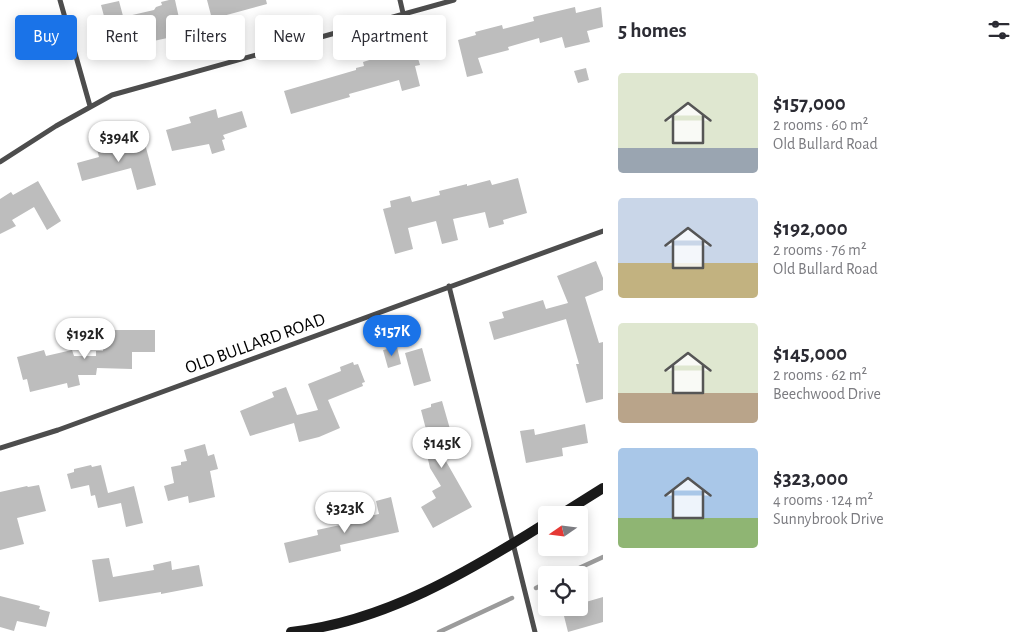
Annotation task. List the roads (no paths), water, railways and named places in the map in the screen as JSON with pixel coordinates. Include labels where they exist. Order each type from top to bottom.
[{"type":"main road","points":[[574,506],[603,488]]},
{"type":"main road","points":[[291,632],[315,630],[366,616],[425,593],[538,528]]},
{"type":"street","points":[[60,0],[90,106]]},
{"type":"street","points":[[400,0],[403,13]]},
{"type":"street","points":[[0,162],[90,106],[112,95],[454,0]]},
{"type":"street","name":"OLD BULLARD ROAD","points":[[0,448],[58,430],[603,231]]},
{"type":"street","points":[[449,286],[535,632]]},
{"type":"waterway","points":[[584,566],[603,557]]},
{"type":"waterway","points":[[439,632],[512,598]]}]
